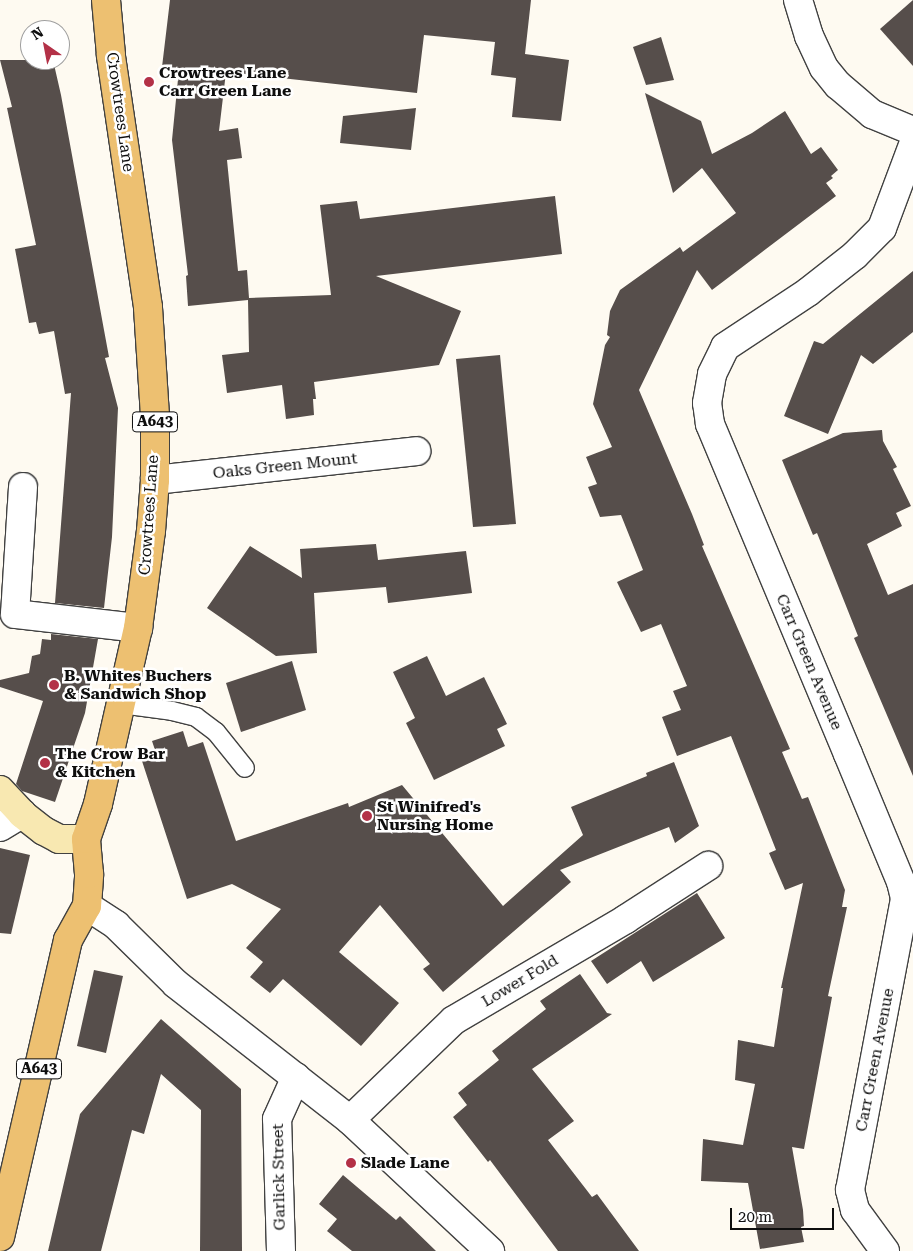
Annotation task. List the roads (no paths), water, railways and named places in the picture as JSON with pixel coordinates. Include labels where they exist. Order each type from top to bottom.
[{"type":"main road","name":"Crowtrees Lane","points":[[87,906],[89,874],[86,839],[98,804],[138,628],[155,480],[155,416],[148,307],[111,55],[106,0]]},
{"type":"main road","name":"A643","points":[[0,1237],[68,940],[87,906]]},
{"type":"street","points":[[798,0],[824,68],[838,85],[872,114],[913,131]]},
{"type":"street","name":"Carr Green Avenue","points":[[885,1251],[855,1210],[850,1190],[905,898],[901,882],[710,424],[707,403],[712,374],[725,347],[808,292],[855,255],[882,228],[913,145]]},
{"type":"street","name":"Oaks Green Mount","points":[[155,480],[416,451]]},
{"type":"street","points":[[23,487],[15,614],[138,628]]},
{"type":"street","points":[[0,790],[6,823],[34,825],[59,839],[86,839]]},
{"type":"street","name":"Lower Fold","points":[[350,1120],[454,1020],[626,919],[708,866]]},
{"type":"street","points":[[87,906],[116,925],[176,984],[350,1120],[490,1251]]},
{"type":"street","name":"Garlick Street","points":[[281,1251],[277,1120],[296,1077]]},
{"type":"lane","points":[[121,704],[172,711],[196,717],[216,732],[245,768]]},
{"type":"place","name":"Crowtrees Lane Carr Green Lane","points":[[149,82]]},
{"type":"place","name":"B. Whites Buchers & Sandwich Shop","points":[[54,685]]},
{"type":"place","name":"The Crow Bar & Kitchen","points":[[45,763]]},
{"type":"place","name":"St Winifred's Nursing Home","points":[[367,816]]},
{"type":"place","name":"Slade Lane","points":[[351,1163]]}]
